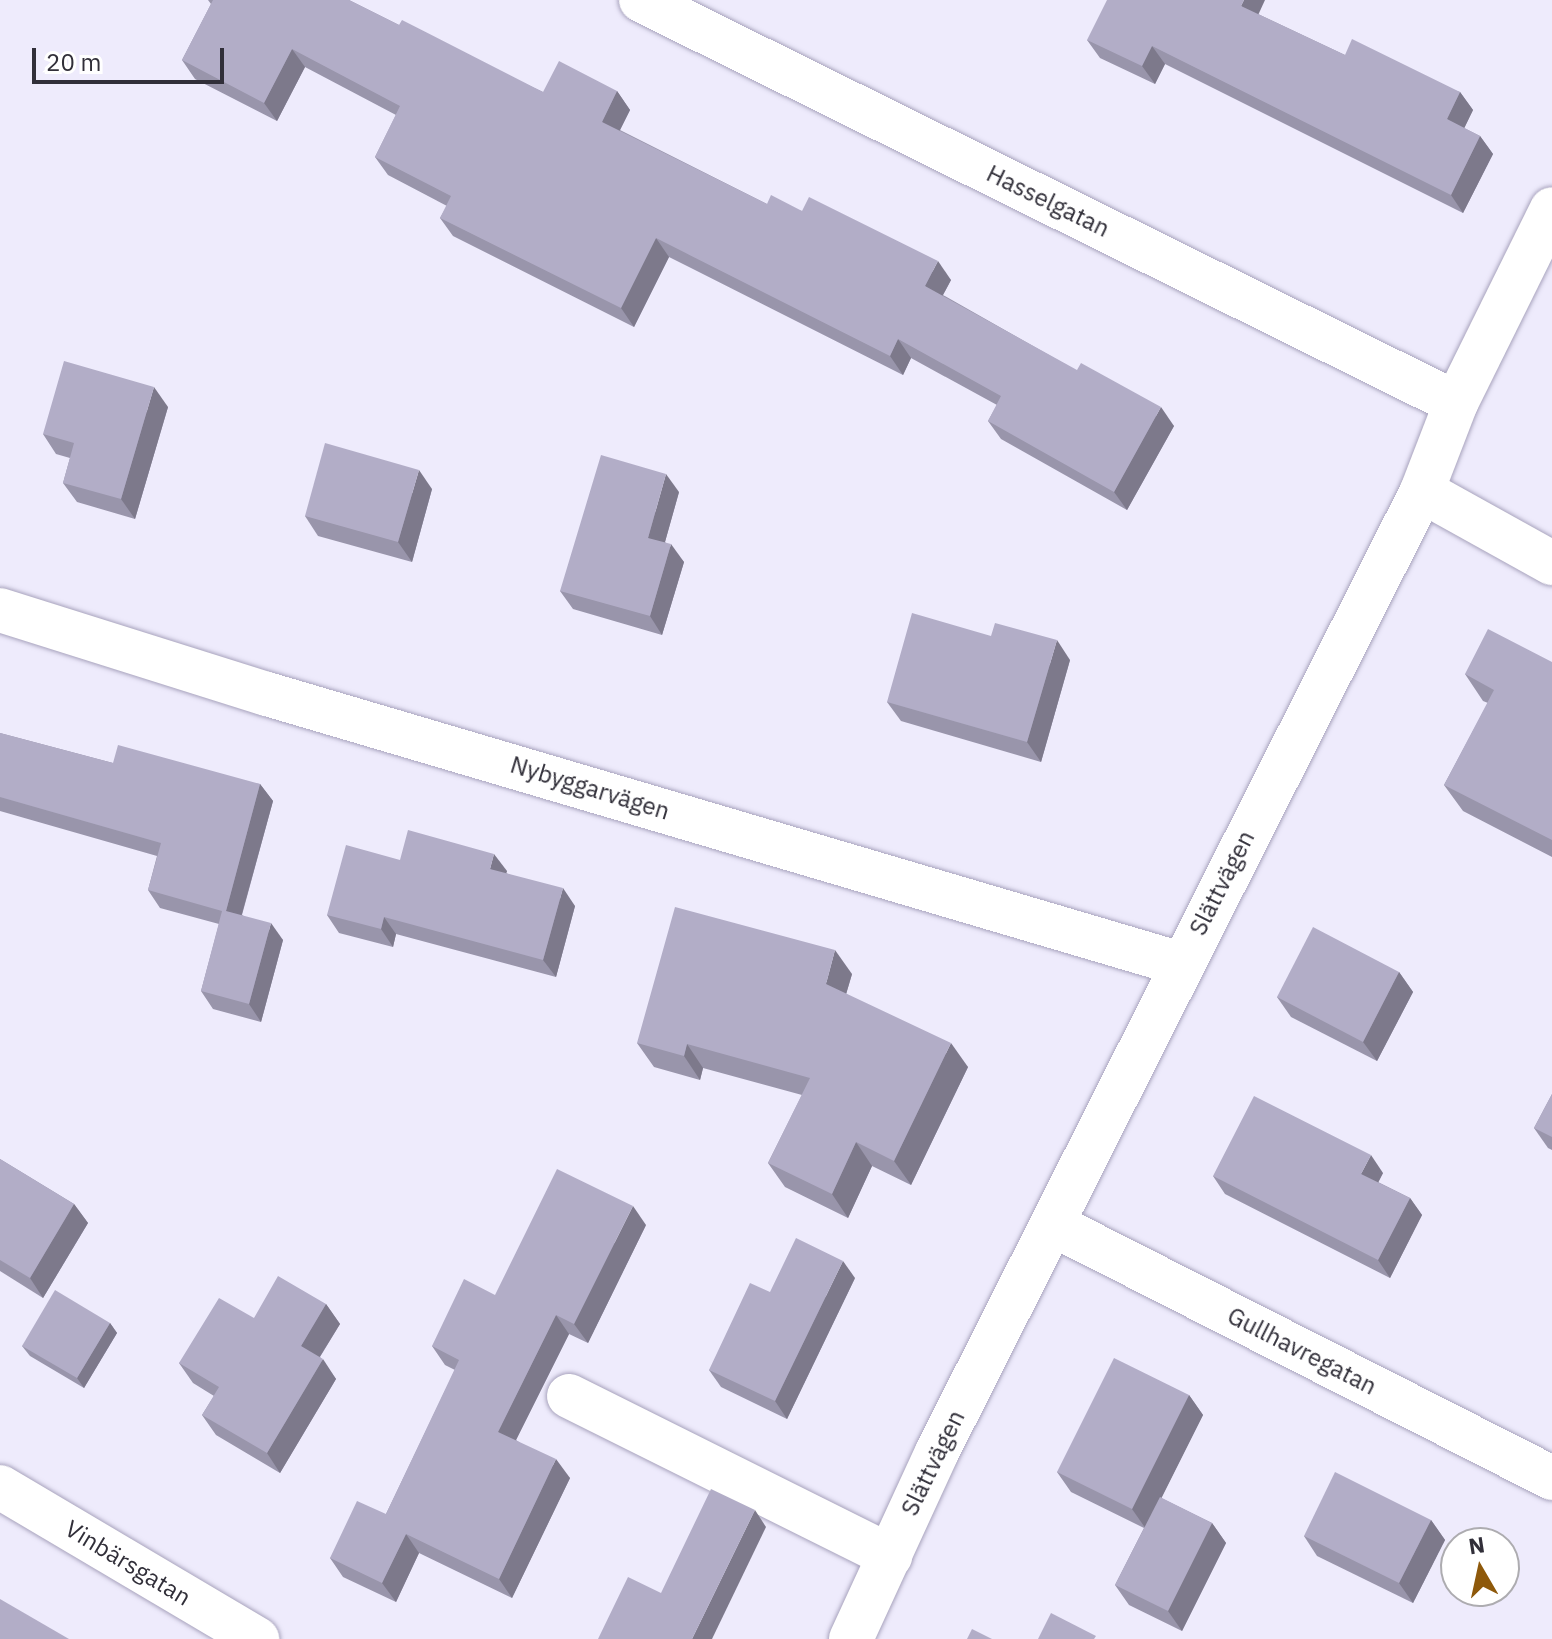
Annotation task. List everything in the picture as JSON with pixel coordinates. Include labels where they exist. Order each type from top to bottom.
[{"type":"street","name":"Hasselgatan","points":[[641,0],[1456,403]]},
{"type":"street","name":"Slättvägen","points":[[851,1639],[937,1452],[1422,491],[1456,403],[1552,209]]},
{"type":"street","points":[[1422,491],[1552,563]]},
{"type":"street","name":"Nybyggarvägen","points":[[0,610],[267,694],[1181,964]]},
{"type":"street","name":"Gullhavregatan","points":[[1052,1224],[1552,1478]]},
{"type":"street","points":[[569,1396],[890,1556]]},
{"type":"street","name":"Vinbärsgatan","points":[[0,1487],[257,1639]]},
{"type":"building","points":[[213,0],[349,0],[399,25],[402,20],[543,92],[559,61],[617,91],[602,122],[767,204],[771,195],[802,211],[809,197],[938,261],[925,286],[1077,370],[1081,363],[1161,407],[1114,492],[988,421],[1001,396],[898,339],[890,356],[656,238],[621,308],[440,218],[451,196],[375,157],[400,106],[292,49],[264,103],[182,60]]},
{"type":"building","points":[[1107,0],[1244,0],[1241,6],[1345,55],[1352,39],[1460,92],[1447,119],[1480,136],[1451,195],[1152,46],[1142,66],[1087,40]]},
{"type":"building","points":[[64,361],[154,387],[121,499],[63,483],[74,443],[43,434]]},
{"type":"building","points":[[325,443],[419,470],[398,542],[305,516]]},
{"type":"building","points":[[601,455],[666,474],[648,538],[671,544],[650,616],[560,591]]},
{"type":"building","points":[[912,613],[991,636],[995,623],[1057,640],[1027,742],[887,702]]},
{"type":"building","points":[[1488,629],[1552,662],[1552,840],[1444,785],[1494,690],[1465,674]]},
{"type":"building","points":[[0,733],[113,763],[118,745],[260,784],[226,911],[271,923],[249,1004],[201,991],[222,911],[148,890],[161,843],[0,797]]},
{"type":"building","points":[[408,830],[494,854],[490,869],[563,888],[543,960],[384,917],[381,929],[327,915],[346,845],[400,860]]},
{"type":"building","points":[[675,907],[835,950],[826,984],[951,1043],[894,1161],[856,1142],[832,1194],[768,1163],[810,1078],[687,1044],[684,1056],[637,1043]]},
{"type":"building","points":[[1313,927],[1399,972],[1363,1042],[1277,997]]},
{"type":"building","points":[[1552,1094],[1552,1137],[1534,1128]]},
{"type":"building","points":[[1254,1096],[1371,1155],[1361,1174],[1410,1198],[1378,1260],[1213,1176]]},
{"type":"building","points":[[0,1159],[74,1204],[30,1278],[0,1260]]},
{"type":"building","points":[[557,1169],[633,1206],[574,1324],[556,1315],[498,1432],[556,1459],[499,1579],[406,1534],[382,1583],[330,1558],[357,1501],[386,1514],[459,1360],[432,1346],[464,1279],[495,1295]]},
{"type":"building","points":[[796,1238],[843,1261],[775,1401],[709,1370],[750,1283],[770,1292]]},
{"type":"building","points":[[278,1276],[326,1304],[301,1346],[323,1359],[267,1453],[202,1415],[219,1387],[179,1363],[219,1298],[254,1318]]},
{"type":"building","points":[[55,1290],[110,1323],[77,1378],[22,1346]]},
{"type":"building","points":[[1114,1358],[1189,1395],[1132,1509],[1057,1472]]},
{"type":"building","points":[[1335,1472],[1431,1520],[1399,1583],[1304,1536]]},
{"type":"building","points":[[711,1489],[755,1510],[692,1639],[598,1639],[628,1577],[661,1593]]},
{"type":"building","points":[[1160,1497],[1212,1523],[1168,1611],[1115,1585]]},
{"type":"building","points":[[0,1599],[69,1639],[0,1639]]},
{"type":"building","points":[[1051,1613],[1096,1636],[1094,1639],[1038,1639]]},
{"type":"building","points":[[972,1629],[992,1639],[967,1639]]}]
